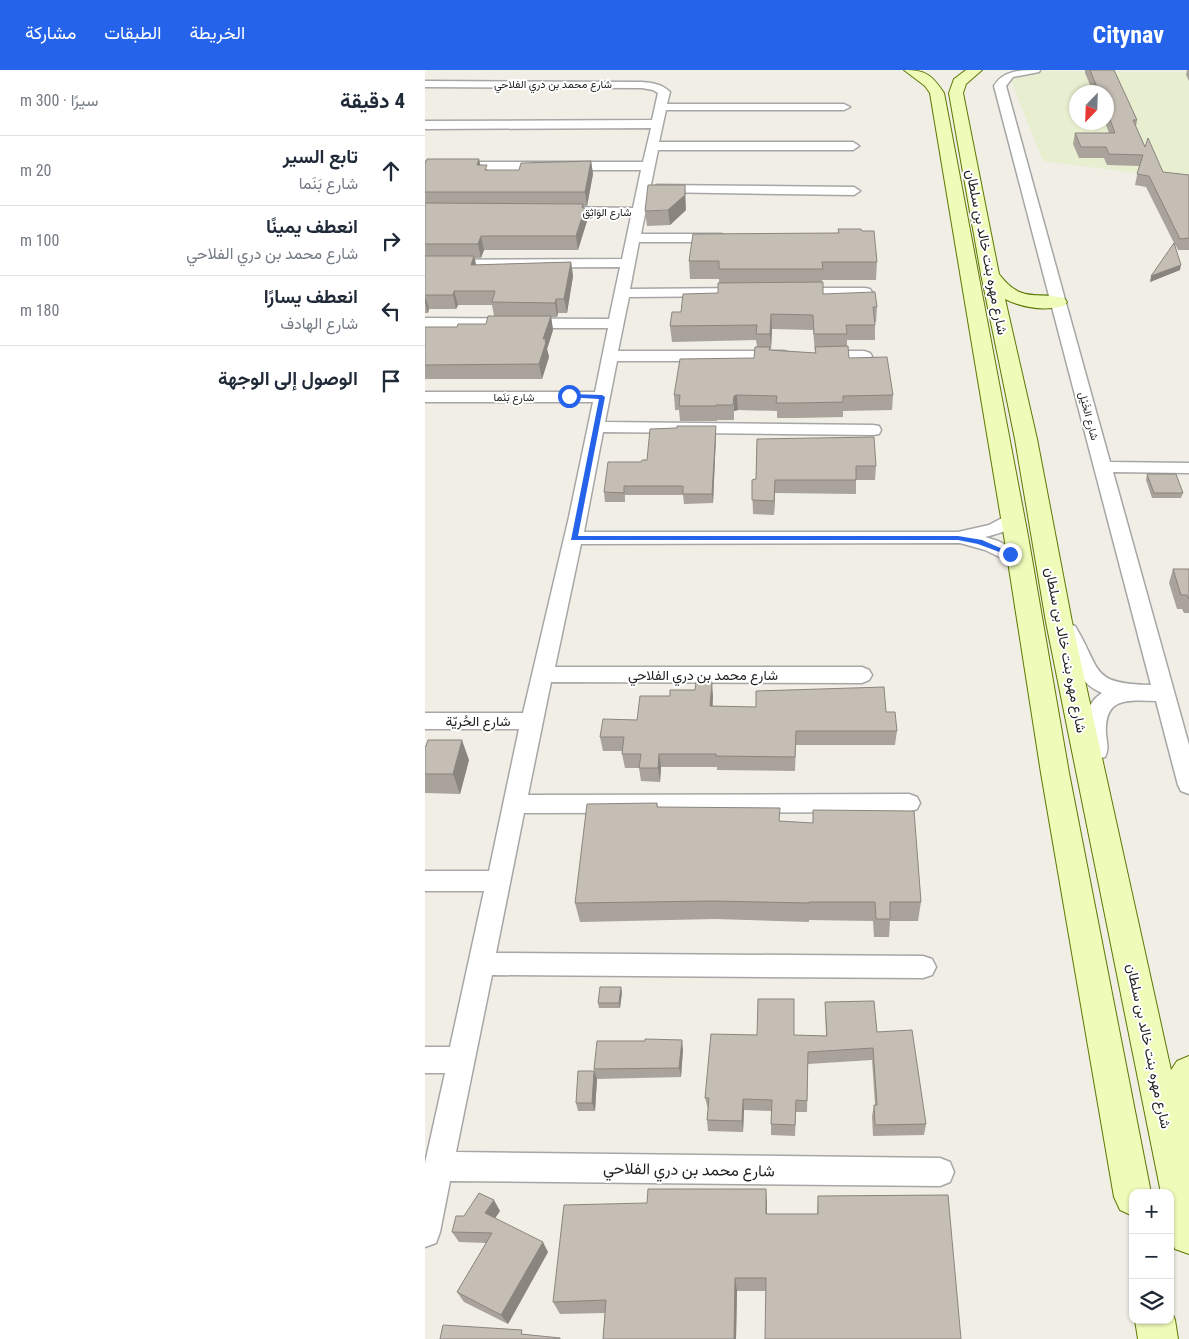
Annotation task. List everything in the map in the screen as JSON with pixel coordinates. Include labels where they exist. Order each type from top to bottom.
[{"type":"street","points":[[911,70],[959,72]]},
{"type":"street","name":"شارع مهره بنت خالد بن سلطان","points":[[911,70],[930,82],[937,93],[1013,518],[1055,773],[1132,1189]]},
{"type":"street","name":"شارع الخَيْل","points":[[1035,70],[1007,76],[1001,81],[999,86],[1189,785]]},
{"type":"street","name":"شارع مهره بنت خالد بن سلطان","points":[[959,72],[956,93],[990,274],[1026,439],[1059,622],[1091,779],[1189,1235]]},
{"type":"street","name":"شارع محمد بن دري الفلاحي","points":[[425,84],[642,84],[664,92],[661,107]]},
{"type":"street","points":[[425,1232],[532,721],[574,538],[633,238],[661,107],[844,107]]},
{"type":"street","points":[[425,125],[657,124]]},
{"type":"street","points":[[653,146],[853,146]]},
{"type":"street","points":[[425,166],[649,166]]},
{"type":"street","points":[[645,188],[854,191]]},
{"type":"street","name":"شارع الوَاثِق","points":[[542,212],[639,212]]},
{"type":"street","points":[[633,238],[732,238]]},
{"type":"street","points":[[425,264],[628,264]]},
{"type":"street","points":[[990,274],[999,286],[1013,296],[1034,302],[1057,302]]},
{"type":"street","points":[[623,293],[758,292]]},
{"type":"street","points":[[777,292],[865,292]]},
{"type":"street","points":[[425,323],[617,324]]},
{"type":"street","points":[[611,356],[864,356]]},
{"type":"street","name":"شارع بَنَما","points":[[425,397],[602,397]]},
{"type":"street","points":[[596,427],[873,430]]},
{"type":"street","points":[[1103,467],[1189,468]]},
{"type":"street","points":[[958,538],[995,530],[1013,518]]},
{"type":"street","points":[[574,538],[958,538],[991,545],[1019,559]]},
{"type":"street","points":[[1059,622],[1071,636],[1085,669],[1090,676],[1107,687],[1127,692],[1165,693]]},
{"type":"street","name":"شارع محمد بن دري الفلاحي","points":[[543,674],[862,675]]},
{"type":"street","points":[[1091,779],[1097,763],[1094,724],[1098,709],[1109,698],[1127,692]]},
{"type":"street","name":"شارع الحُريّة","points":[[425,721],[532,721]]},
{"type":"street","points":[[515,804],[909,803]]},
{"type":"street","points":[[425,881],[499,882]]},
{"type":"street","points":[[482,964],[923,967]]},
{"type":"street","points":[[425,1060],[462,1060]]},
{"type":"street","points":[[1175,1170],[1175,1116],[1180,1091],[1189,1072]]},
{"type":"street","name":"شارع محمد بن دري الفلاحي","points":[[439,1166],[940,1172]]},
{"type":"street","points":[[1156,1324],[1159,1339]]},
{"type":"green space","points":[[1030,71],[1189,72],[1189,180],[1043,161],[1011,81]]},
{"type":"building","points":[[1090,70],[1114,70],[1137,120],[1133,120],[1145,147],[1148,138],[1163,172],[1189,175],[1189,238],[1180,239],[1149,176],[1137,174],[1143,155],[1109,154],[1106,147],[1081,147],[1075,133],[1115,133],[1114,85],[1096,85]]},
{"type":"building","points":[[427,159],[479,159],[477,165],[487,165],[485,170],[519,170],[521,163],[591,161],[585,192],[425,192],[425,164]]},
{"type":"building","points":[[648,185],[685,185],[685,195],[668,210],[645,211]]},
{"type":"building","points":[[425,203],[583,204],[582,208],[585,208],[576,236],[481,236],[478,244],[425,244]]},
{"type":"building","points":[[838,229],[874,231],[877,262],[822,262],[823,269],[719,269],[719,261],[689,261],[693,234],[839,233]]},
{"type":"building","points":[[1174,243],[1181,265],[1151,276]]},
{"type":"building","points":[[425,256],[474,256],[471,265],[571,262],[564,299],[556,299],[555,303],[492,302],[495,291],[454,291],[453,295],[425,295]]},
{"type":"building","points":[[823,282],[823,294],[875,292],[877,307],[873,307],[875,325],[846,325],[847,334],[814,334],[813,315],[771,314],[770,334],[756,334],[757,325],[670,326],[672,312],[681,312],[683,294],[718,293],[718,283]]},
{"type":"building","points":[[488,316],[551,316],[543,339],[546,339],[546,342],[539,364],[425,365],[425,327],[457,327],[458,324],[486,324]]},
{"type":"building","points":[[848,346],[849,358],[887,357],[893,395],[843,396],[843,402],[776,403],[777,396],[737,395],[734,396],[733,405],[679,406],[680,395],[674,395],[680,359],[754,358],[755,347],[770,347],[769,350],[816,353],[815,347]]},
{"type":"building","points":[[677,426],[716,426],[712,494],[683,494],[683,486],[624,486],[624,493],[604,492],[608,462],[641,462],[642,460],[647,460],[650,429],[677,428]]},
{"type":"building","points":[[874,437],[876,466],[856,466],[856,480],[775,480],[774,501],[752,500],[752,480],[756,479],[757,439]]},
{"type":"building","points":[[1147,474],[1176,474],[1183,493],[1154,493]]},
{"type":"building","points":[[1173,569],[1189,569],[1189,599],[1187,595],[1181,595]]},
{"type":"building","points":[[696,682],[712,682],[710,706],[756,707],[756,691],[884,687],[886,712],[895,712],[897,731],[796,731],[795,757],[659,754],[658,768],[639,768],[641,754],[622,754],[624,737],[600,737],[603,719],[637,720],[640,696],[670,696],[670,690],[695,690]]},
{"type":"building","points":[[428,740],[462,740],[453,774],[425,774],[425,746]]},
{"type":"building","points":[[657,803],[657,807],[780,808],[779,821],[813,823],[813,810],[914,811],[921,902],[890,902],[890,919],[876,919],[875,902],[713,901],[575,903],[587,804]]},
{"type":"building","points":[[600,987],[621,987],[619,1003],[598,1003]]},
{"type":"building","points":[[758,999],[794,999],[794,1035],[827,1036],[825,1002],[874,1001],[877,1032],[912,1030],[926,1124],[875,1125],[874,1105],[877,1105],[873,1048],[808,1052],[807,1101],[796,1100],[795,1125],[771,1124],[772,1100],[743,1099],[742,1121],[707,1120],[709,1098],[705,1098],[711,1034],[757,1035]]},
{"type":"building","points":[[645,1039],[682,1040],[679,1068],[594,1069],[597,1041],[645,1041]]},
{"type":"building","points":[[578,1071],[594,1071],[592,1103],[576,1103]]},
{"type":"building","points":[[648,1189],[766,1189],[766,1214],[818,1214],[818,1196],[948,1195],[961,1339],[765,1339],[766,1278],[735,1278],[734,1339],[603,1339],[606,1300],[553,1302],[564,1205],[647,1203]]},
{"type":"building","points":[[479,1193],[494,1200],[485,1213],[543,1242],[501,1315],[457,1292],[492,1233],[452,1232],[456,1216],[464,1216]]},
{"type":"building","points":[[443,1325],[522,1330],[521,1334],[560,1339],[440,1339]]},
{"type":"route","points":[[569,396],[602,397],[574,538],[958,538],[991,545],[1010,554]]}]
